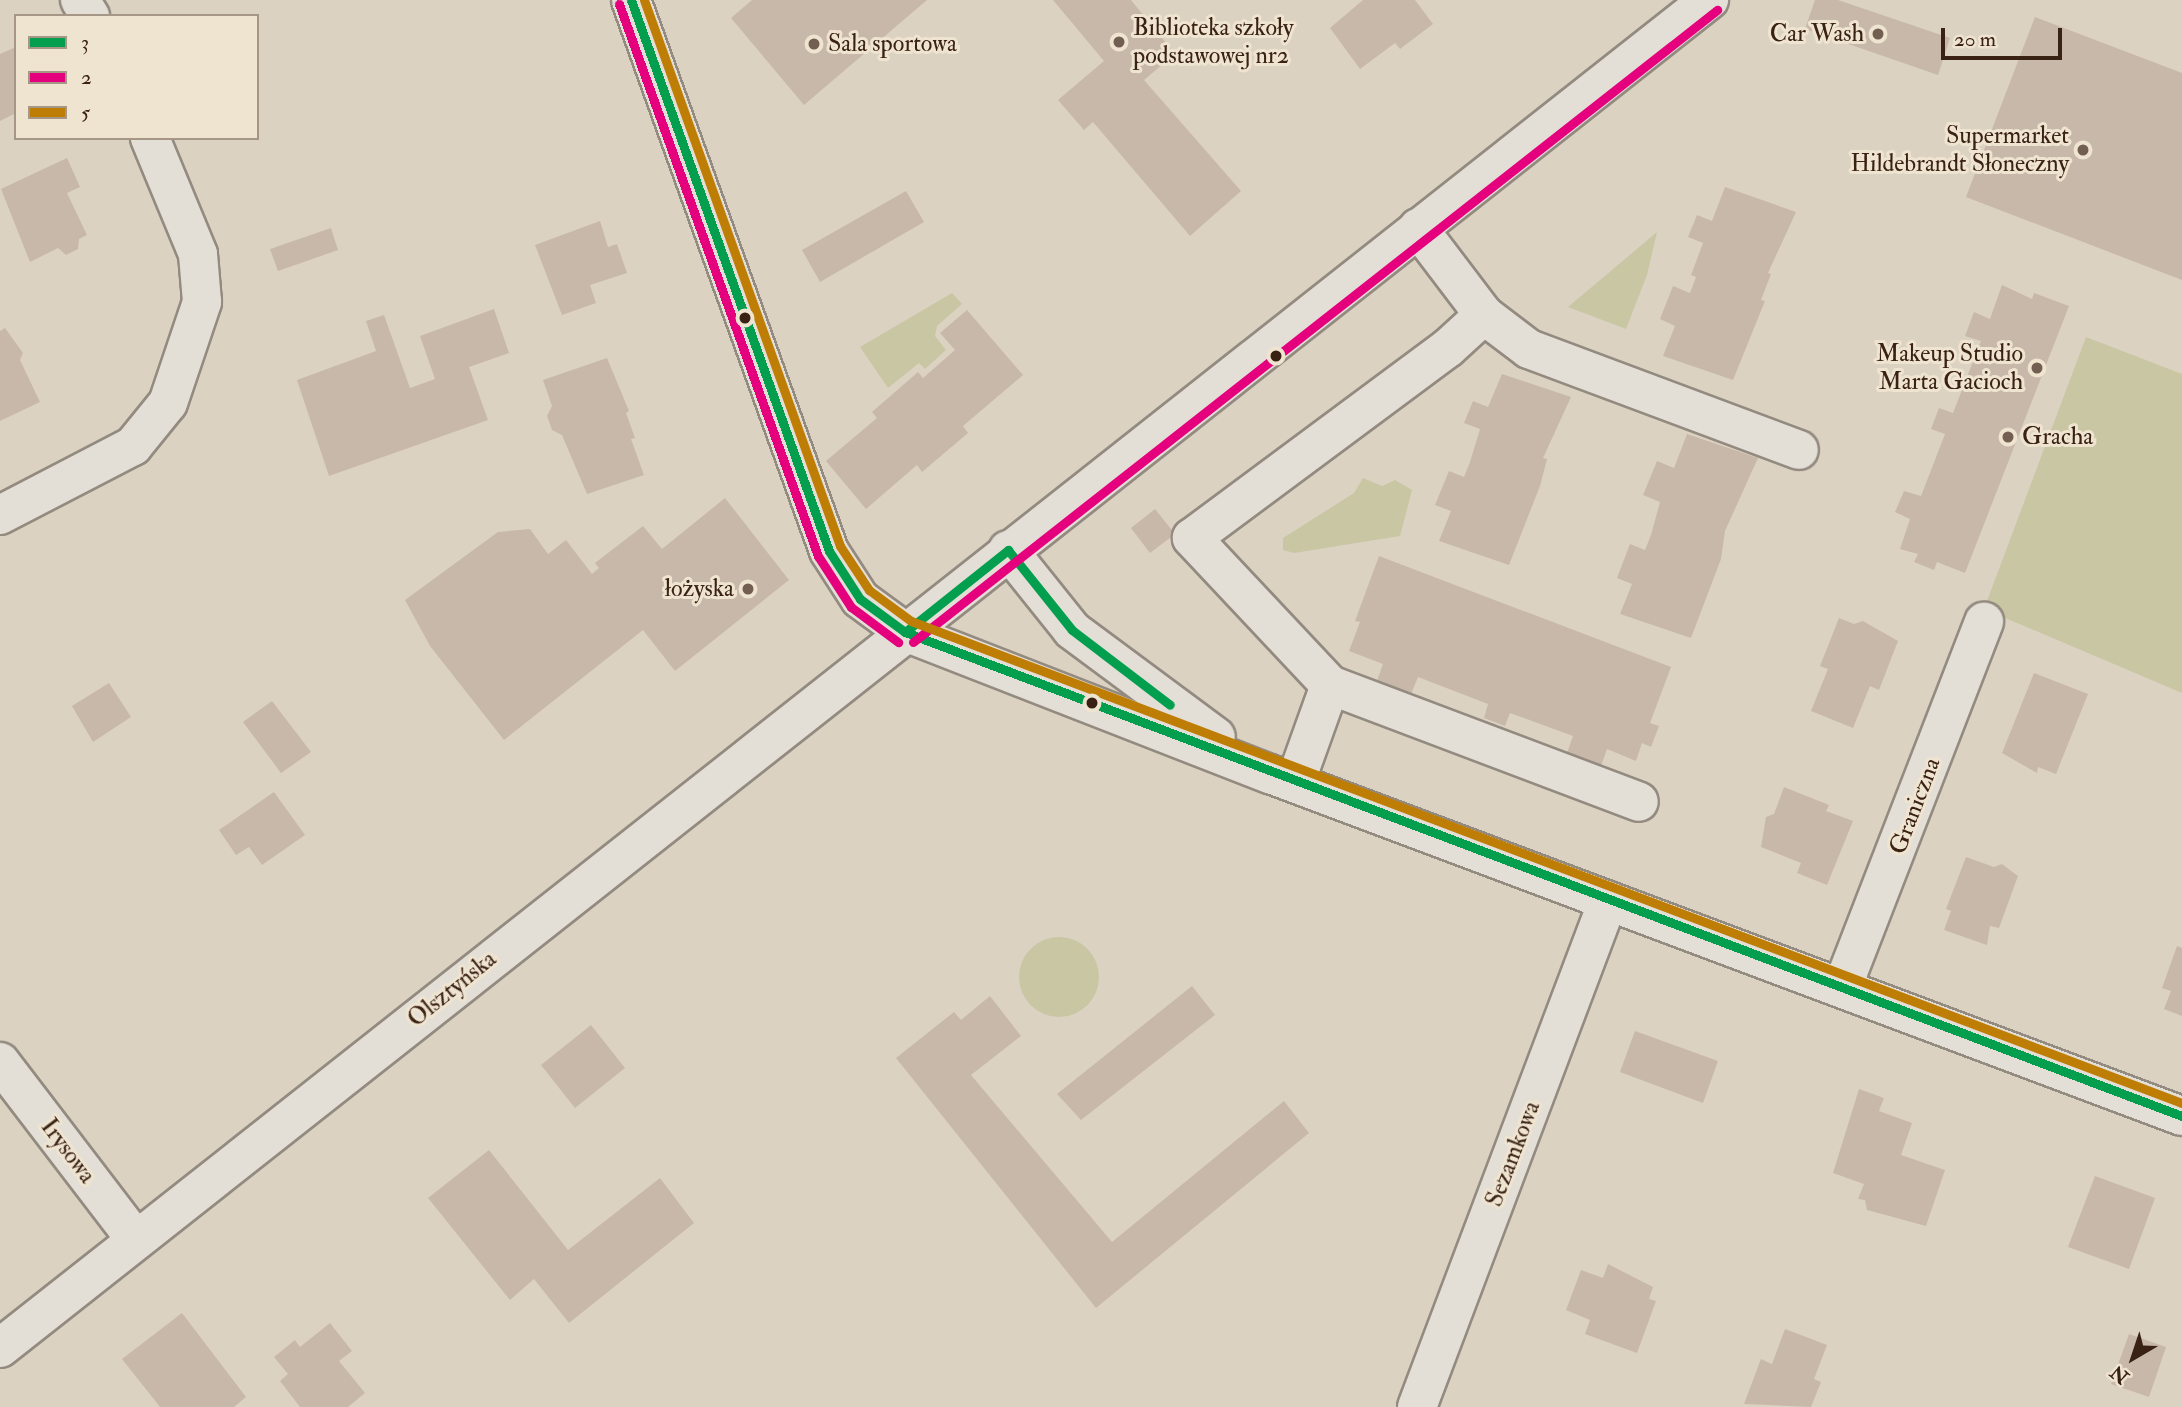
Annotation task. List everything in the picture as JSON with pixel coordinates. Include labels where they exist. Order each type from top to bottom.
[{"type":"street","points":[[631,0],[829,551],[860,599],[905,632],[1282,778],[2182,1116]]},
{"type":"street","name":"Olsztyńska","points":[[0,1348],[1008,550],[1709,0]]},
{"type":"street","points":[[0,515],[133,446],[168,403],[202,302],[198,254],[151,140]]},
{"type":"street","points":[[1418,228],[1484,315],[1529,349],[1799,450]]},
{"type":"street","points":[[1484,315],[1448,348],[1192,538],[1330,685],[1639,802]]},
{"type":"street","points":[[1008,550],[1072,630],[1282,778]]},
{"type":"street","name":"Graniczna","points":[[1842,988],[1984,622]]},
{"type":"street","points":[[1282,778],[1330,685]]},
{"type":"street","name":"Sezamkowa","points":[[1417,1407],[1608,901]]},
{"type":"street","name":"Irysowa","points":[[0,1062],[136,1240]]},
{"type":"shaded area","points":[[1657,232],[1647,275],[1626,329],[1568,307]]},
{"type":"shaded area","points":[[952,293],[962,304],[937,326],[935,336],[946,350],[925,369],[919,363],[888,388],[860,347]]},
{"type":"shaded area","points":[[2086,337],[2182,374],[2182,693],[1984,609]]},
{"type":"shaded area","points":[[1363,478],[1382,486],[1395,480],[1412,490],[1400,536],[1294,553],[1283,550],[1283,538],[1354,493]]},
{"type":"shaded area","points":[[1059,937],[1074,940],[1087,949],[1096,962],[1099,977],[1096,992],[1087,1005],[1074,1014],[1059,1017],[1044,1014],[1031,1005],[1022,992],[1019,977],[1022,962],[1031,949],[1044,940]]},
{"type":"building","name":"Sala sportowa","points":[[752,0],[927,0],[804,105],[731,18]]},
{"type":"building","points":[[1053,0],[1131,0],[1175,54],[1144,80],[1241,191],[1190,236],[1093,122],[1084,130],[1058,100],[1104,61]]},
{"type":"building","points":[[1363,0],[1415,0],[1433,24],[1400,49],[1395,43],[1360,69],[1330,28]]},
{"type":"building","name":"Car Wash","points":[[1815,0],[1838,0],[1950,38],[1938,75],[1805,29]]},
{"type":"building","name":"Supermarket Hildebrandt Słoneczny","points":[[2035,17],[2182,73],[2182,280],[1966,197]]},
{"type":"building","points":[[14,48],[14,114],[0,121],[0,54]]},
{"type":"building","points":[[67,158],[80,187],[67,193],[87,235],[79,239],[78,249],[66,255],[58,248],[30,262],[1,189]]},
{"type":"building","points":[[1725,187],[1796,212],[1768,273],[1771,274],[1761,300],[1765,301],[1733,380],[1663,356],[1675,326],[1660,319],[1673,286],[1690,293],[1696,277],[1691,275],[1703,243],[1688,237],[1697,215],[1712,221]]},
{"type":"building","points":[[906,191],[924,222],[820,282],[802,250]]},
{"type":"building","points":[[600,221],[608,247],[617,244],[627,273],[590,285],[596,303],[562,315],[535,245]]},
{"type":"building","points":[[331,228],[338,250],[278,271],[270,249]]},
{"type":"building","points":[[2002,285],[2032,299],[2034,293],[2069,306],[1965,573],[1937,562],[1934,570],[1914,562],[1918,554],[1900,549],[1910,519],[1895,512],[1904,491],[1921,496],[1945,434],[1931,429],[1939,408],[1953,413],[1981,341],[1965,336],[1974,312],[1990,319]]},
{"type":"building","points":[[494,309],[509,353],[469,367],[488,420],[329,476],[297,380],[376,351],[366,321],[384,315],[410,388],[435,379],[420,336]]},
{"type":"building","points":[[967,310],[1023,375],[963,426],[968,433],[922,472],[917,465],[866,509],[826,461],[877,418],[872,412],[918,372],[923,378],[955,350],[940,333]]},
{"type":"building","points":[[5,328],[23,353],[20,360],[40,402],[0,421],[0,331]]},
{"type":"building","points":[[607,358],[629,411],[626,413],[635,438],[631,439],[644,475],[587,494],[562,435],[552,430],[547,416],[552,406],[543,380]]},
{"type":"building","points":[[1502,374],[1571,397],[1543,458],[1547,459],[1540,486],[1509,565],[1439,541],[1451,511],[1435,505],[1449,471],[1464,477],[1470,462],[1480,429],[1464,423],[1473,401],[1488,407]]},
{"type":"building","points":[[1687,434],[1758,458],[1725,531],[1721,559],[1691,638],[1620,614],[1632,584],[1617,578],[1630,544],[1645,550],[1651,535],[1660,502],[1643,495],[1657,461],[1674,468]]},
{"type":"building","points":[[725,498],[789,580],[675,671],[643,630],[504,740],[430,646],[405,600],[498,532],[530,529],[548,554],[566,540],[592,574],[599,568],[595,563],[643,526],[662,549]]},
{"type":"building","points":[[1155,509],[1175,534],[1150,553],[1131,528]]},
{"type":"building","points":[[1379,556],[1671,667],[1650,723],[1659,726],[1651,747],[1642,743],[1636,761],[1607,749],[1601,766],[1567,753],[1573,736],[1510,713],[1505,726],[1484,718],[1488,704],[1418,677],[1411,694],[1377,681],[1383,664],[1349,651],[1360,622],[1355,621]]},
{"type":"building","points":[[1839,618],[1854,624],[1863,621],[1898,641],[1879,690],[1870,686],[1853,728],[1811,711],[1828,669],[1820,666]]},
{"type":"building","points":[[2034,673],[2088,694],[2056,774],[2038,767],[2037,773],[2002,753]]},
{"type":"building","points":[[109,683],[131,717],[93,742],[72,706]]},
{"type":"building","points":[[272,701],[311,752],[281,773],[243,722]]},
{"type":"building","points":[[1784,787],[1829,805],[1826,811],[1853,821],[1827,885],[1797,873],[1801,863],[1761,847],[1766,817],[1774,814]]},
{"type":"building","points":[[274,792],[305,835],[262,865],[249,847],[236,855],[219,830]]},
{"type":"building","points":[[1966,857],[1994,867],[2002,864],[2018,876],[1999,928],[1990,926],[1987,945],[1944,930],[1951,911],[1946,909]]},
{"type":"building","points":[[2177,946],[2182,948],[2182,1016],[2164,1009],[2171,991],[2162,988]]},
{"type":"building","points":[[1192,986],[1215,1015],[1081,1120],[1057,1094]]},
{"type":"building","points":[[990,996],[1021,1036],[971,1075],[1112,1242],[1284,1101],[1309,1133],[1096,1308],[896,1058],[954,1012],[961,1020]]},
{"type":"building","points":[[591,1025],[625,1068],[575,1108],[541,1065]]},
{"type":"building","points":[[1635,1031],[1718,1061],[1703,1103],[1620,1072]]},
{"type":"building","points":[[1859,1089],[1884,1098],[1879,1111],[1912,1123],[1901,1155],[1945,1170],[1926,1226],[1867,1210],[1865,1200],[1858,1199],[1864,1184],[1833,1173]]},
{"type":"building","points":[[489,1150],[568,1250],[660,1178],[694,1223],[569,1323],[534,1279],[510,1300],[428,1198]]},
{"type":"building","points":[[2095,1176],[2155,1198],[2129,1269],[2068,1247]]},
{"type":"building","points":[[1608,1264],[1653,1287],[1649,1299],[1656,1301],[1637,1353],[1585,1334],[1590,1320],[1566,1310],[1581,1270],[1603,1278]]},
{"type":"building","points":[[182,1313],[246,1397],[234,1407],[160,1407],[122,1359]]},
{"type":"building","points":[[330,1323],[352,1351],[339,1361],[365,1393],[348,1407],[300,1407],[280,1381],[288,1374],[274,1357],[295,1340],[300,1347]]},
{"type":"building","points":[[1785,1329],[1827,1345],[1814,1379],[1821,1382],[1811,1407],[1744,1404],[1761,1359],[1772,1364]]},
{"type":"building","points":[[2129,1334],[2166,1347],[2149,1397],[2111,1384]]},
{"type":"transit line","name":"3","points":[[631,0],[829,551],[860,599],[905,632],[2182,1116]]},
{"type":"transit line","name":"5","points":[[644,0],[840,546],[869,590],[911,621],[2182,1103]]},
{"type":"transit line","name":"2","points":[[619,4],[818,556],[851,607],[898,642]]},
{"type":"transit line","name":"2","points":[[913,642],[1717,10]]},
{"type":"transit line","name":"3","points":[[905,632],[1008,550],[1072,630],[1170,705]]},
{"type":"place","name":"Car Wash","points":[[1878,34]]},
{"type":"place","name":"Biblioteka szkoły podstawowej nr2","points":[[1119,42]]},
{"type":"place","name":"Sala sportowa","points":[[814,44]]},
{"type":"place","name":"Supermarket Hildebrandt Słoneczny","points":[[2083,150]]},
{"type":"place","name":"Makeup Studio Marta Gacioch","points":[[2037,368]]},
{"type":"place","name":"Gracha","points":[[2008,437]]},
{"type":"place","name":"łożyska","points":[[748,589]]}]
